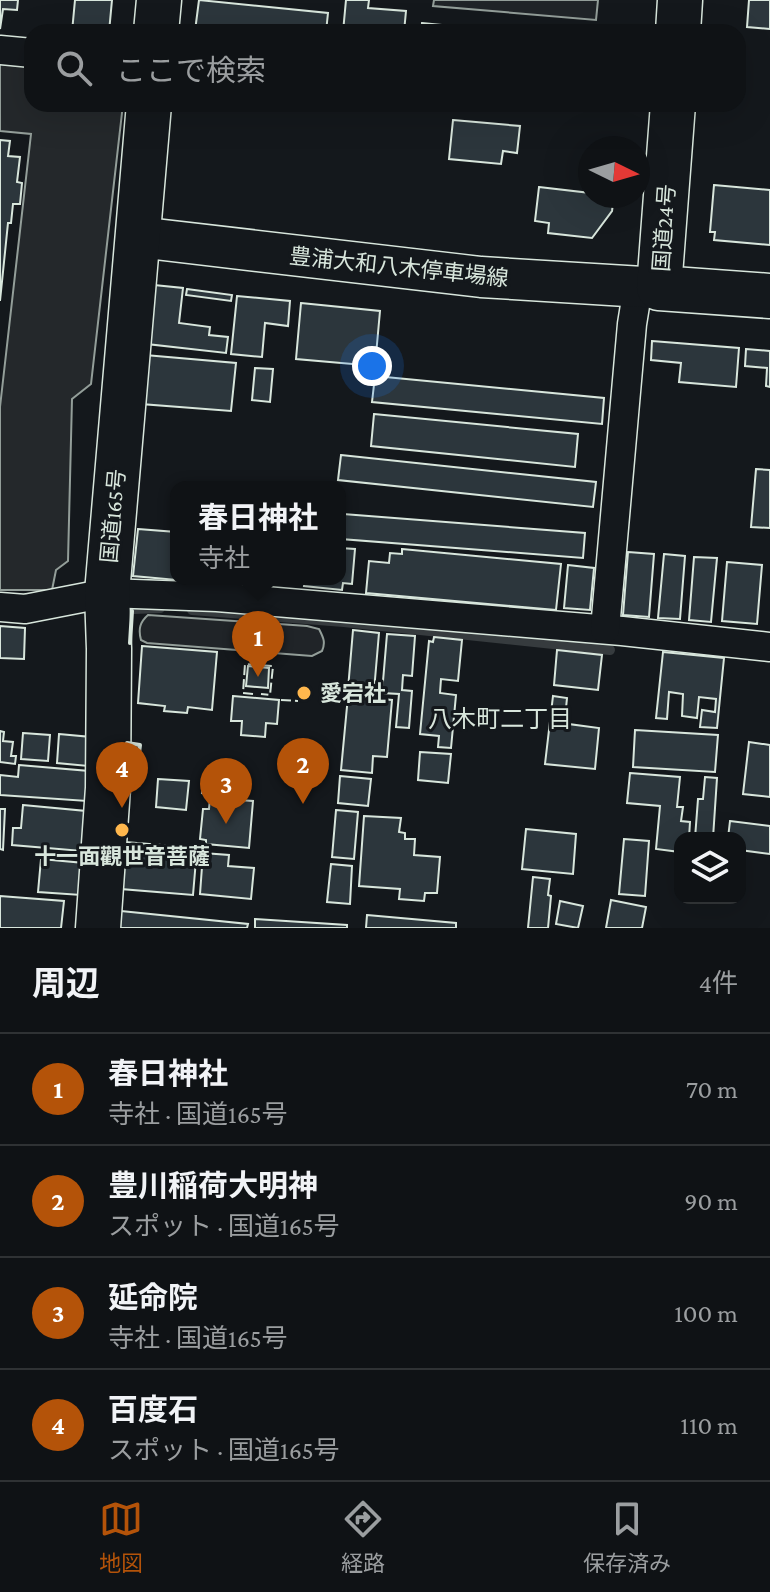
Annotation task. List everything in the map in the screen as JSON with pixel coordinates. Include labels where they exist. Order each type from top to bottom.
[{"type":"highway","points":[[157,24],[159,0]]},
{"type":"highway","points":[[678,24],[680,0]]},
{"type":"highway","name":"国道165号","points":[[98,928],[108,788],[107,593],[148,112]]},
{"type":"highway","name":"国道24号","points":[[672,112],[649,288],[770,296]]},
{"type":"main road","name":"豊浦大和八木停車場線","points":[[138,237],[481,277],[649,288]]},
{"type":"street","points":[[0,50],[24,52]]},
{"type":"street","points":[[605,629],[632,324],[649,288]]},
{"type":"street","points":[[0,607],[25,609],[107,593],[217,597],[605,629],[770,647]]},
{"type":"shaded area","points":[[434,0],[598,0],[596,20],[433,6]]},
{"type":"shaded area","points":[[0,64],[24,66],[24,112],[122,112],[91,384],[72,399],[68,561],[56,570],[52,590],[0,590],[0,407],[31,134],[0,131]]},
{"type":"shaded area","points":[[148,615],[307,626],[319,629],[324,645],[322,651],[312,656],[147,643],[141,640],[140,629]]},
{"type":"building","points":[[0,0],[18,0],[17,10],[3,9],[0,29]]},
{"type":"building","points":[[75,0],[112,0],[110,24],[73,24]]},
{"type":"building","points":[[199,0],[328,13],[327,24],[196,24]]},
{"type":"building","points":[[346,0],[369,0],[368,8],[406,11],[405,24],[344,24]]},
{"type":"building","points":[[749,0],[770,0],[770,29],[747,27]]},
{"type":"building","points":[[453,120],[520,126],[517,153],[503,151],[501,164],[449,159]]},
{"type":"building","points":[[0,140],[10,141],[8,156],[20,157],[17,182],[22,183],[20,204],[13,204],[11,223],[8,223],[0,301]]},
{"type":"building","points":[[714,185],[770,190],[770,245],[714,240],[715,232],[710,232]]},
{"type":"building","points":[[539,187],[578,192],[578,208],[612,208],[592,238],[548,233],[549,223],[535,221]]},
{"type":"building","points":[[154,285],[183,288],[179,323],[210,327],[209,335],[228,337],[226,353],[147,344]]},
{"type":"building","points":[[187,289],[232,295],[231,301],[186,295]]},
{"type":"building","points":[[237,296],[290,301],[288,326],[265,323],[262,357],[231,354]]},
{"type":"building","points":[[301,303],[380,311],[375,366],[296,359]]},
{"type":"building","points":[[652,341],[739,348],[736,387],[679,382],[681,363],[651,360]]},
{"type":"building","points":[[746,349],[770,351],[770,387],[766,386],[767,368],[745,366]]},
{"type":"building","points":[[145,355],[236,363],[231,411],[141,404]]},
{"type":"building","points":[[255,368],[273,369],[270,402],[252,400]]},
{"type":"building","points":[[375,376],[604,398],[602,424],[372,402]]},
{"type":"building","points":[[374,414],[578,434],[575,467],[371,446]]},
{"type":"building","points":[[341,455],[596,482],[593,507],[338,480]]},
{"type":"building","points":[[756,469],[770,470],[770,528],[751,527]]},
{"type":"building","points":[[346,514],[585,533],[583,558],[346,539]]},
{"type":"building","points":[[138,529],[170,532],[170,579],[133,576]]},
{"type":"building","points":[[346,548],[355,549],[352,584],[346,583]]},
{"type":"building","points":[[402,549],[561,564],[556,610],[366,593],[369,561],[389,563],[390,553],[402,554]]},
{"type":"building","points":[[628,552],[654,554],[649,617],[623,615]]},
{"type":"building","points":[[664,554],[685,556],[680,619],[658,618]]},
{"type":"building","points":[[694,557],[717,558],[711,622],[689,620]]},
{"type":"building","points":[[727,562],[762,565],[757,624],[722,621]]},
{"type":"building","points":[[568,565],[594,568],[590,610],[564,608]]},
{"type":"building","points":[[239,585],[270,585],[270,588]]},
{"type":"building","points":[[304,585],[343,585],[342,590]]},
{"type":"building","points":[[0,626],[25,628],[24,659],[0,658]]},
{"type":"building","points":[[353,630],[379,633],[374,691],[348,689]]},
{"type":"building","points":[[387,634],[415,636],[412,676],[403,675],[402,690],[412,691],[409,728],[396,727],[399,694],[382,693]]},
{"type":"building","points":[[434,637],[462,640],[458,681],[441,679],[440,693],[456,695],[451,748],[438,747],[439,736],[420,734],[429,641],[433,642]]},
{"type":"building","points":[[142,646],[217,652],[212,710],[188,707],[187,713],[164,711],[165,706],[138,703]]},
{"type":"building","points":[[557,650],[602,655],[598,690],[554,685]]},
{"type":"building","points":[[663,652],[724,658],[717,728],[700,727],[702,710],[715,712],[716,699],[699,697],[697,718],[682,716],[683,694],[669,692],[667,719],[656,718]]},
{"type":"building","points":[[248,666],[269,668],[268,688],[246,686]]},
{"type":"building","points":[[233,696],[279,700],[277,724],[266,723],[265,737],[241,735],[242,721],[231,721]]},
{"type":"building","points":[[348,696],[392,700],[387,757],[373,756],[372,773],[341,770]]},
{"type":"building","points":[[553,696],[567,698],[565,718],[569,719],[569,724],[599,728],[595,769],[545,764]]},
{"type":"building","points":[[635,730],[718,735],[715,772],[633,767]]},
{"type":"building","points":[[0,731],[4,732],[3,741],[13,742],[11,756],[16,756],[15,764],[0,762]]},
{"type":"building","points":[[23,733],[50,735],[48,761],[21,759]]},
{"type":"building","points":[[59,734],[91,737],[88,766],[57,763]]},
{"type":"building","points":[[749,742],[770,745],[770,797],[743,794]]},
{"type":"building","points":[[420,752],[451,754],[448,783],[418,780]]},
{"type":"building","points":[[19,765],[89,771],[87,801],[0,795],[0,775],[18,777]]},
{"type":"building","points":[[630,773],[680,777],[677,807],[683,807],[681,821],[690,822],[689,832],[674,832],[674,851],[656,849],[660,806],[627,803]]},
{"type":"building","points":[[204,775],[222,776],[220,795],[202,793]]},
{"type":"building","points":[[340,776],[371,779],[368,806],[338,803]]},
{"type":"building","points":[[705,777],[717,778],[713,832],[695,832],[698,799],[703,799]]},
{"type":"building","points":[[158,779],[189,781],[186,810],[156,807]]},
{"type":"building","points":[[210,798],[253,801],[249,848],[206,844],[206,840],[200,839],[203,809],[209,809]]},
{"type":"building","points":[[23,805],[86,811],[82,851],[12,845],[13,828],[21,828]]},
{"type":"building","points":[[0,809],[5,809],[3,850],[0,849]]},
{"type":"building","points":[[336,810],[358,812],[354,859],[332,857]]},
{"type":"building","points":[[364,816],[401,818],[399,832],[405,833],[405,839],[415,839],[414,855],[440,857],[437,893],[425,893],[424,901],[399,899],[400,889],[359,886]]},
{"type":"building","points":[[730,821],[770,826],[770,854],[746,851],[746,832],[729,832]]},
{"type":"building","points":[[526,829],[576,834],[573,874],[522,869]]},
{"type":"building","points":[[624,839],[649,841],[645,896],[619,894]]},
{"type":"building","points":[[125,842],[197,848],[193,895],[121,889]]},
{"type":"building","points":[[203,853],[229,855],[228,866],[254,868],[251,899],[200,894]]},
{"type":"building","points":[[41,859],[84,863],[81,895],[38,892]]},
{"type":"building","points":[[331,864],[352,866],[350,904],[327,902]]},
{"type":"building","points":[[533,877],[550,879],[548,928],[528,928]]},
{"type":"building","points":[[0,896],[64,901],[61,928],[0,928]]},
{"type":"building","points":[[611,900],[646,907],[642,928],[606,928]]},
{"type":"building","points":[[560,901],[583,906],[578,928],[556,924]]},
{"type":"building","points":[[121,911],[248,924],[247,928],[119,928]]},
{"type":"building","points":[[367,915],[456,923],[456,928],[366,928]]},
{"type":"building","points":[[255,919],[347,925],[347,928],[255,928]]},
{"type":"waterway","points":[[134,609],[160,608]]},
{"type":"waterway","points":[[192,610],[344,622],[610,650]]},
{"type":"fence","points":[[253,694],[243,693],[245,664],[273,666],[270,695],[261,694]]},
{"type":"fence","points":[[281,700],[298,701]]},
{"type":"wall","points":[[130,643],[132,611]]},
{"type":"wall","points":[[127,743],[140,745],[139,753]]},
{"type":"wall","points":[[126,777],[138,777],[138,768]]},
{"type":"place","name":"春日神社","points":[[258,677]]},
{"type":"place","name":"愛宕社","points":[[304,693]]},
{"type":"place","name":"豊川稲荷大明神","points":[[303,804]]},
{"type":"place","name":"百度石","points":[[122,808]]},
{"type":"place","name":"延命院","points":[[226,824]]},
{"type":"place","name":"十一面觀世音菩薩","points":[[122,830]]},
{"type":"district","name":"八木町二丁目","points":[[500,718]]}]
